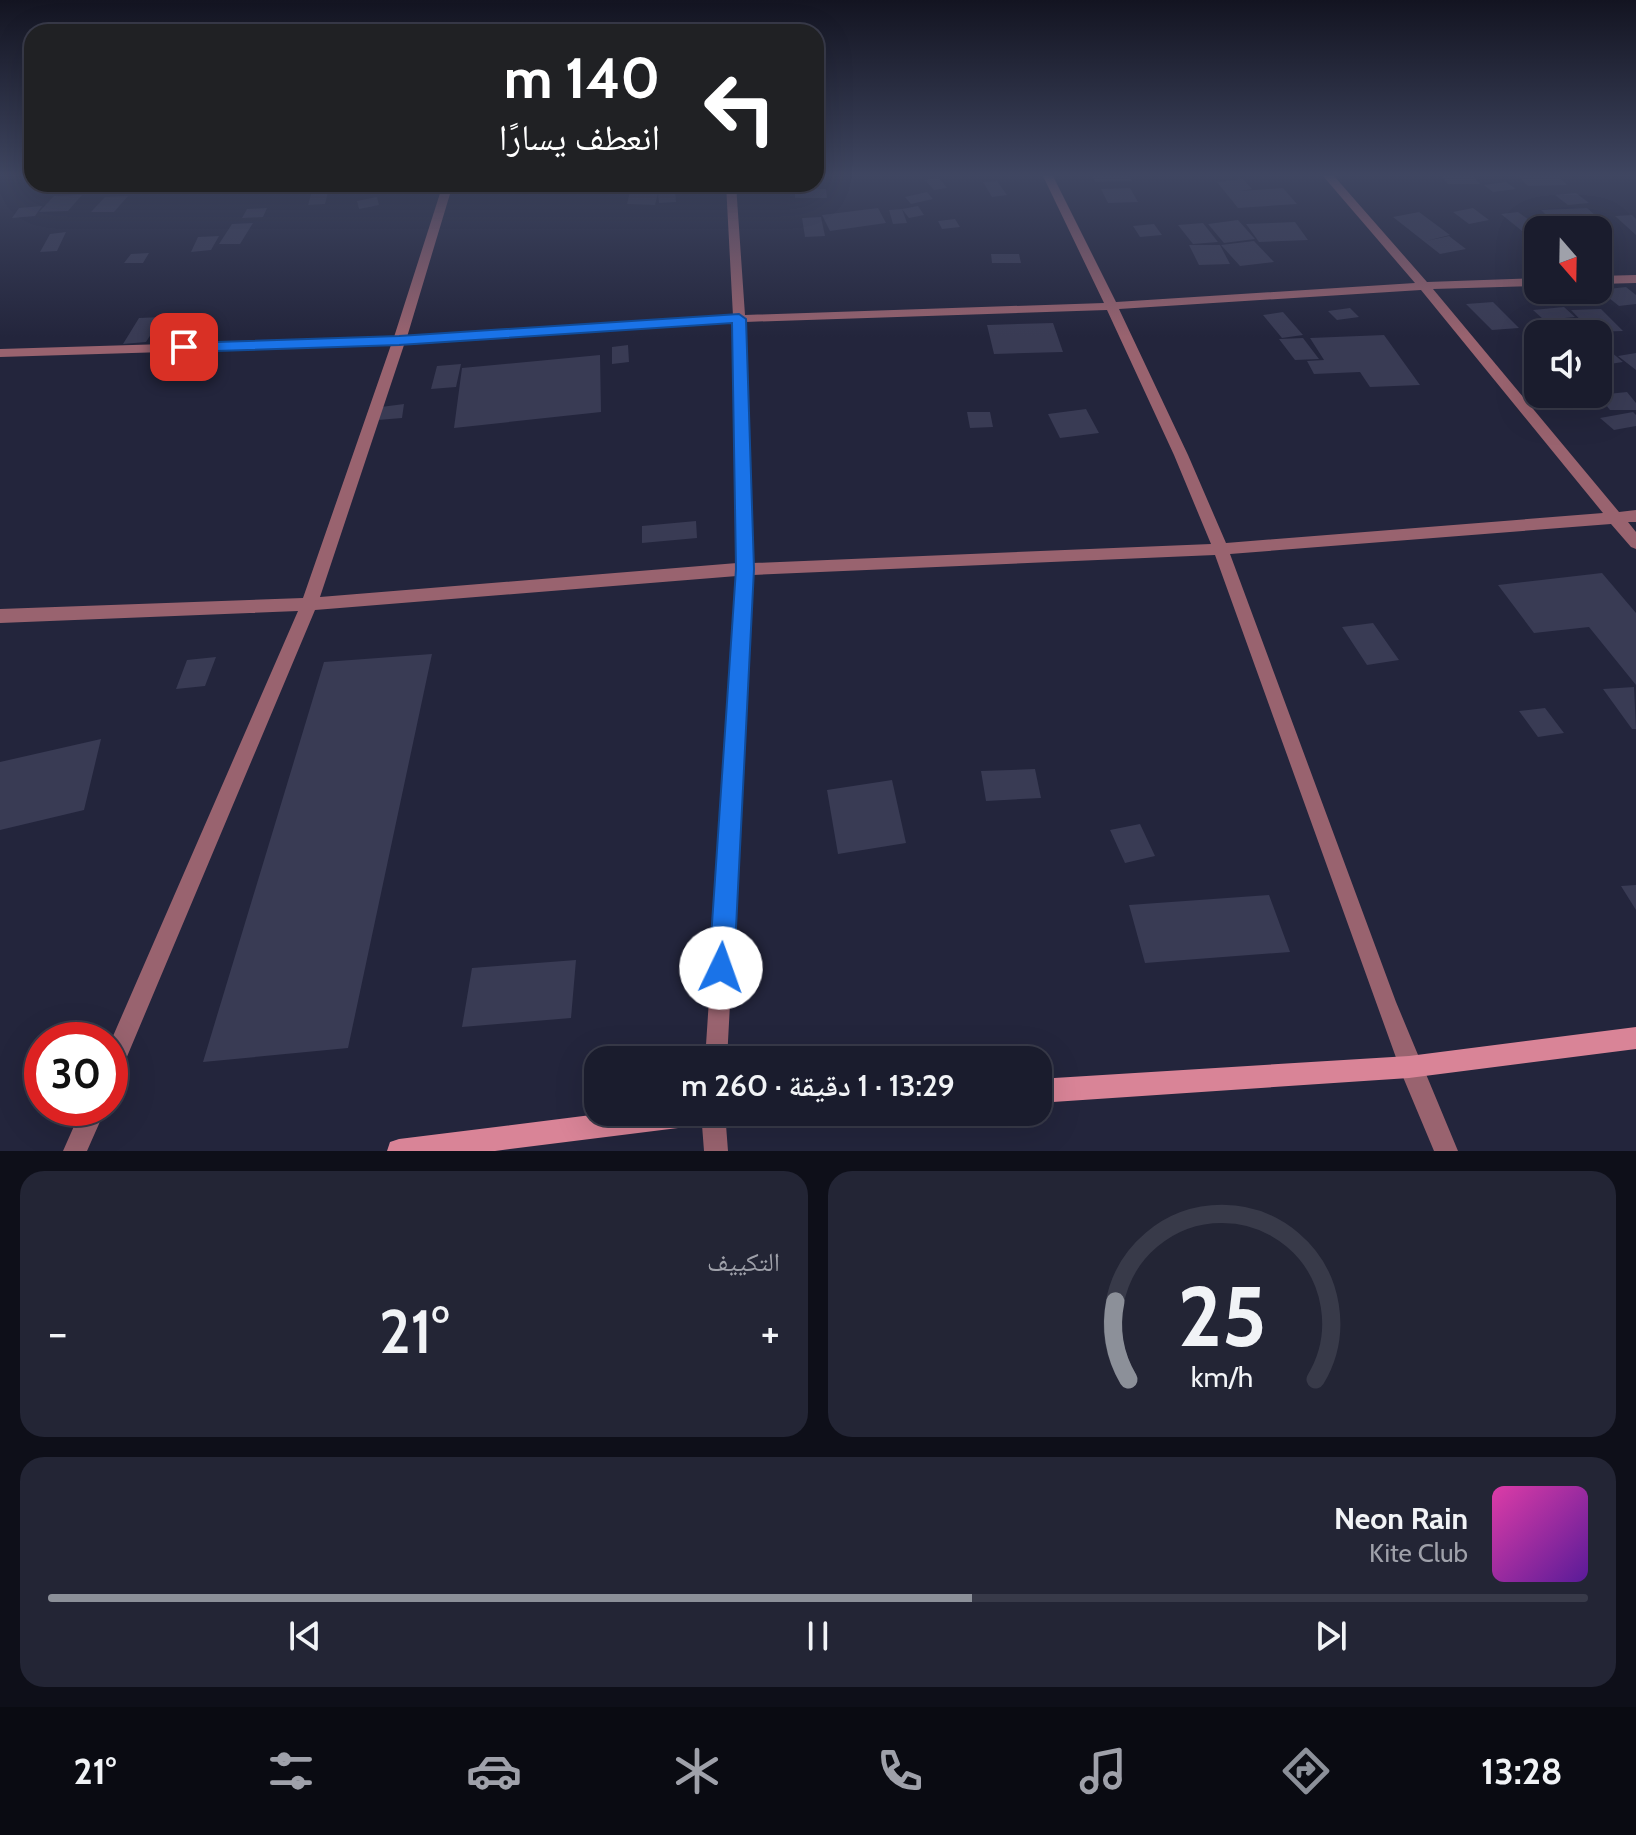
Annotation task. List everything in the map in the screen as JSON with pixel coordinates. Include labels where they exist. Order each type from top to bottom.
[{"type":"street","points":[[128,1028],[309,604],[434,230]]},
{"type":"street","points":[[717,1046],[745,569],[734,230]]},
{"type":"street","points":[[1074,230],[1221,549],[1409,1067],[1446,1151]]},
{"type":"street","points":[[1375,230],[1636,543]]},
{"type":"street","points":[[1612,280],[1636,279]]},
{"type":"street","points":[[0,353],[399,341],[739,319],[1112,306],[1524,282]]},
{"type":"street","points":[[0,616],[309,604],[745,569],[1221,549],[1636,516]]},
{"type":"street","points":[[1052,1090],[1409,1067],[1636,1038]]},
{"type":"street","points":[[75,1151],[86,1126]]},
{"type":"street","points":[[399,1151],[600,1126]]},
{"type":"street","points":[[713,1126],[716,1151]]},
{"type":"building","points":[[228,230],[249,230],[240,244],[219,244]]},
{"type":"building","points":[[804,230],[824,230],[825,236],[805,237]]},
{"type":"building","points":[[1135,230],[1158,230],[1162,235],[1140,237]]},
{"type":"building","points":[[1182,230],[1208,230],[1218,242],[1193,244]]},
{"type":"building","points":[[1213,230],[1247,230],[1255,239],[1224,243]]},
{"type":"building","points":[[1250,230],[1301,230],[1308,240],[1259,242]]},
{"type":"building","points":[[1409,230],[1443,230],[1450,235],[1426,241],[1449,236],[1466,249],[1440,254]]},
{"type":"building","points":[[66,232],[57,251],[40,252],[50,234]]},
{"type":"building","points":[[219,236],[211,250],[191,252],[198,237]]},
{"type":"building","points":[[1254,241],[1274,262],[1240,266],[1221,245]]},
{"type":"building","points":[[1189,245],[1220,245],[1230,264],[1199,265]]},
{"type":"building","points":[[149,253],[143,263],[124,263],[131,254]]},
{"type":"building","points":[[991,254],[1019,254],[1021,263],[992,263]]},
{"type":"building","points":[[1626,287],[1636,295],[1636,304],[1619,306],[1612,300],[1612,289]]},
{"type":"building","points":[[1493,302],[1519,328],[1492,330],[1466,304]]},
{"type":"building","points":[[1564,307],[1575,317],[1544,320],[1533,310]]},
{"type":"building","points":[[1350,308],[1359,317],[1337,320],[1328,311]]},
{"type":"building","points":[[1601,309],[1612,320],[1581,320],[1571,310]]},
{"type":"building","points":[[1283,312],[1303,335],[1282,338],[1263,315]]},
{"type":"building","points":[[162,317],[146,342],[123,344],[139,318]]},
{"type":"building","points":[[1612,320],[1623,331],[1612,331]]},
{"type":"building","points":[[1053,323],[1063,352],[994,354],[987,325]]},
{"type":"building","points":[[1384,335],[1420,385],[1370,387],[1360,372],[1314,374],[1307,361],[1324,360],[1310,338]]},
{"type":"building","points":[[1303,338],[1319,359],[1295,360],[1279,339]]},
{"type":"building","points":[[628,345],[629,362],[612,364],[612,347]]},
{"type":"building","points":[[1612,353],[1623,362],[1612,364]]},
{"type":"building","points":[[1636,353],[1636,370],[1618,356]]},
{"type":"building","points":[[600,355],[601,412],[454,428],[462,368]]},
{"type":"building","points":[[461,364],[456,387],[431,389],[437,366]]},
{"type":"building","points":[[1627,392],[1636,403],[1636,410],[1610,410],[1612,394]]},
{"type":"building","points":[[404,404],[402,418],[378,420],[381,407]]},
{"type":"building","points":[[1086,409],[1099,433],[1060,438],[1048,414]]},
{"type":"building","points":[[967,412],[990,412],[993,427],[970,428]]},
{"type":"building","points":[[1633,412],[1636,426],[1614,430],[1600,418]]},
{"type":"building","points":[[696,521],[697,538],[642,543],[642,526]]},
{"type":"building","points":[[1602,573],[1636,613],[1636,685],[1589,627],[1534,633],[1498,585]]},
{"type":"building","points":[[1373,623],[1399,660],[1367,665],[1342,627]]},
{"type":"building","points":[[432,654],[348,1048],[203,1062],[324,662]]},
{"type":"building","points":[[216,657],[205,686],[176,689],[187,660]]},
{"type":"building","points":[[1634,687],[1636,729],[1632,729],[1603,689]]},
{"type":"building","points":[[1545,708],[1564,733],[1538,737],[1519,711]]},
{"type":"building","points":[[101,739],[84,810],[0,830],[0,762]]},
{"type":"building","points":[[1035,769],[1041,798],[986,801],[981,771]]},
{"type":"building","points":[[892,780],[906,843],[838,854],[827,790]]},
{"type":"building","points":[[1140,824],[1155,856],[1125,863],[1110,830]]},
{"type":"building","points":[[1636,885],[1636,910],[1621,886]]},
{"type":"building","points":[[1269,895],[1290,952],[1145,963],[1129,905]]},
{"type":"building","points":[[576,960],[571,1018],[462,1027],[472,968]]},
{"type":"route","points":[[184,347],[399,341],[739,319],[745,569],[721,968]]}]
